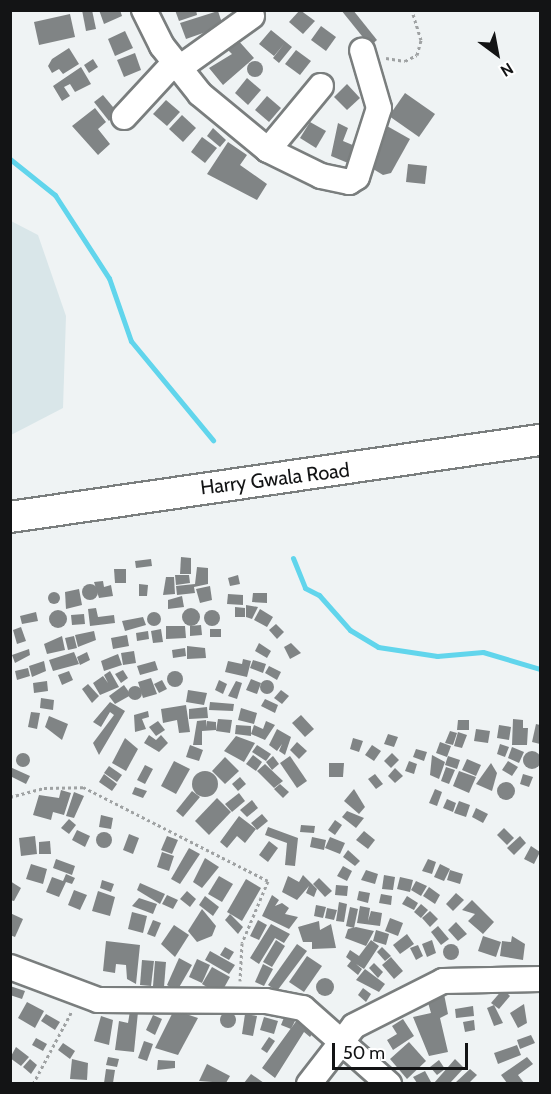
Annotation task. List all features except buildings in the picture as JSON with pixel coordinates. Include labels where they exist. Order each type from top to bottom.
[{"type":"main road","name":"Harry Gwala Road","points":[[10,517],[540,440]]},
{"type":"street","points":[[144,10],[176,66],[268,150],[321,176],[355,179],[379,108],[362,50]]},
{"type":"street","points":[[124,117],[176,66],[252,16]]},
{"type":"street","points":[[268,150],[321,86]]},
{"type":"street","points":[[10,967],[98,1000],[238,1001],[303,1008],[389,1083]]},
{"type":"street","points":[[309,1083],[354,1026],[450,978],[540,979]]},
{"type":"path","points":[[362,50],[397,60],[417,55],[421,40],[412,10]]},
{"type":"path","points":[[10,797],[44,788],[83,787],[268,881],[242,943],[238,1001]]},
{"type":"path","points":[[33,1083],[80,994]]},
{"type":"shaded area","points":[[11,221],[38,235],[66,316],[63,408],[11,435]]},
{"type":"waterway","points":[[10,159],[55,195],[109,278],[131,341],[213,440]]},
{"type":"waterway","points":[[293,558],[305,588],[319,595],[350,630],[378,647],[437,656],[483,652],[540,669]]}]
